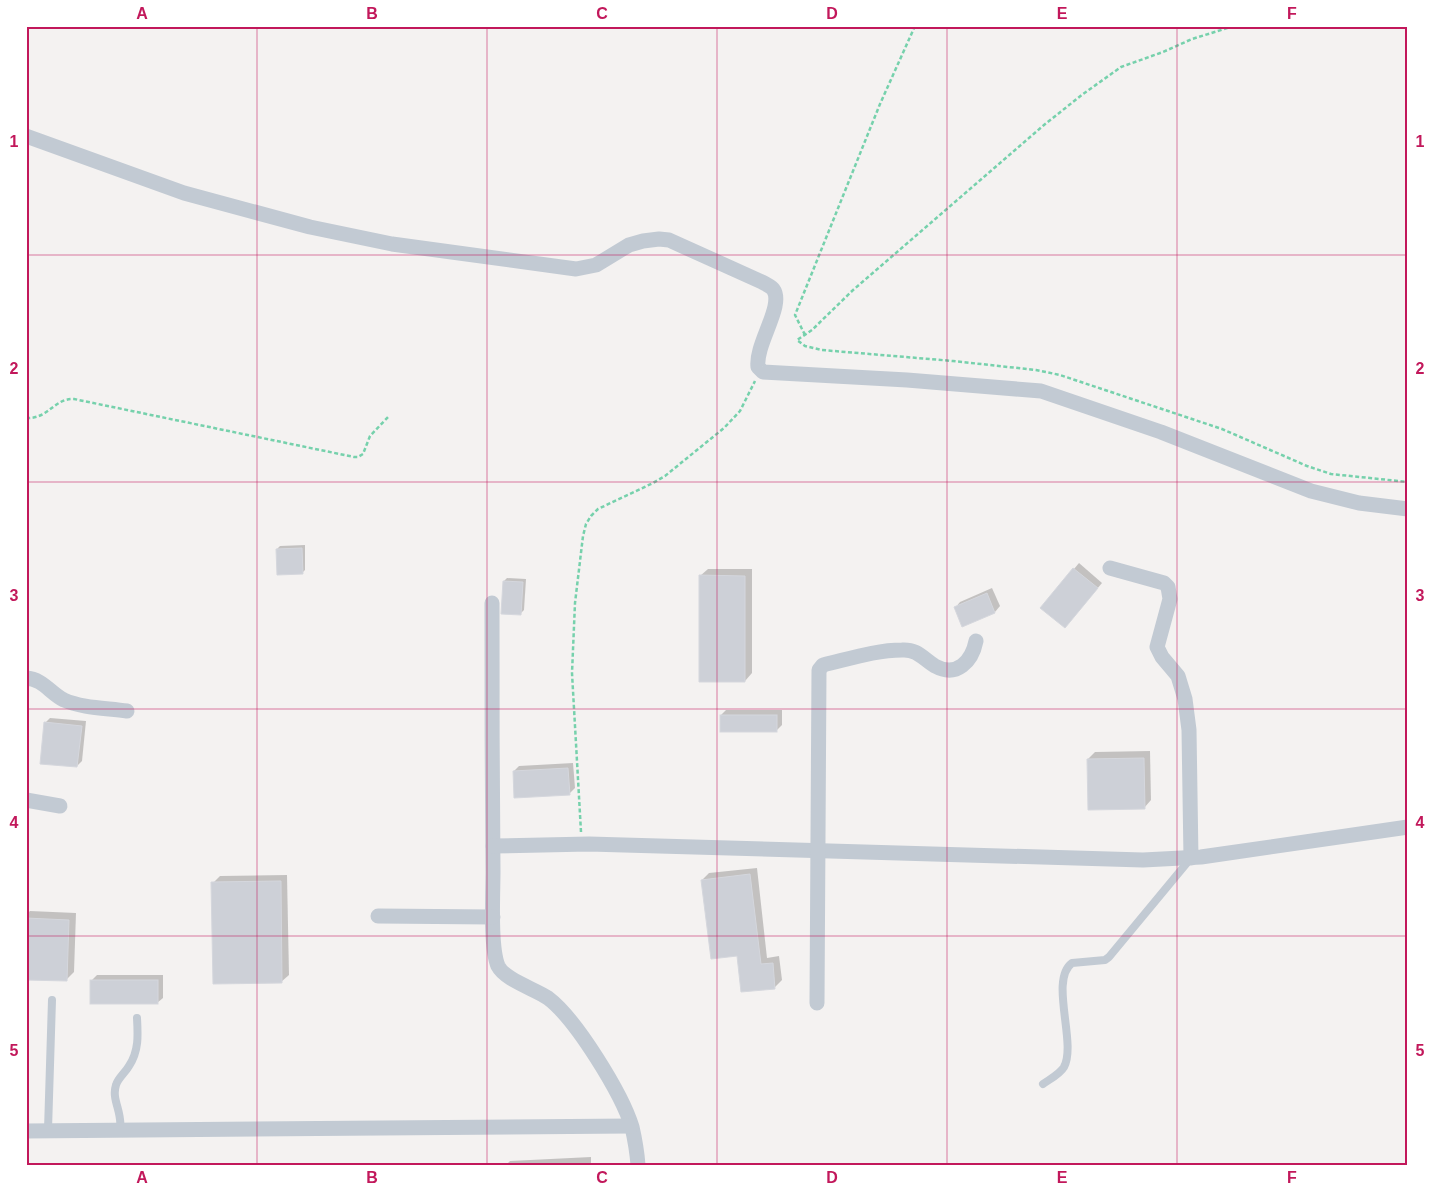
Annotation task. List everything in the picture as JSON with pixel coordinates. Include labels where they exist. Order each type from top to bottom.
[{"type":"street","points":[[26,136],[184,193],[310,227],[392,244],[576,269],[596,265],[629,245],[643,241],[669,240],[762,282],[773,289],[776,296],[774,309],[758,352],[757,361],[760,371],[1041,391],[1160,432],[1311,491],[1359,503],[1408,509]]},
{"type":"street","points":[[1110,568],[1164,583],[1170,591],[1170,600],[1157,647],[1162,657],[1178,676],[1186,699],[1189,730],[1190,858]]},
{"type":"street","points":[[492,602],[495,953],[499,968],[506,975],[539,992],[560,1009],[586,1042],[610,1080],[631,1126],[638,1165]]},
{"type":"street","points":[[817,1003],[818,679],[820,667],[885,651],[904,649],[918,652],[935,666],[952,669],[961,666],[969,660],[974,652],[976,641]]},
{"type":"street","points":[[26,678],[41,682],[63,700],[81,705],[127,711]]},
{"type":"street","points":[[26,800],[60,806]]},
{"type":"street","points":[[493,846],[582,844],[1143,860],[1190,858],[1408,827]]},
{"type":"street","points":[[378,916],[494,917]]},
{"type":"street","points":[[26,1131],[631,1126]]},
{"type":"lane","points":[[1043,1084],[1061,1071],[1067,1058],[1063,990],[1067,967],[1072,963],[1105,960],[1109,957],[1190,858]]},
{"type":"lane","points":[[48,1130],[52,1000]]},
{"type":"lane","points":[[120,1130],[121,1118],[115,1100],[115,1087],[129,1068],[136,1052],[138,1038],[137,1018]]},
{"type":"path","points":[[805,335],[795,315],[880,104],[915,26]]},
{"type":"path","points":[[797,340],[805,335],[852,290],[1037,131],[1083,94],[1121,67],[1192,39],[1234,26]]},
{"type":"path","points":[[582,844],[572,673],[575,603],[586,524],[598,509],[653,484],[665,476],[724,428],[740,411],[760,371]]},
{"type":"path","points":[[26,418],[34,418],[46,414],[62,400],[71,399],[354,457],[363,454],[370,436],[389,416]]},
{"type":"building","points":[[302,548],[303,574],[277,575],[276,549]]},
{"type":"building","points":[[1073,568],[1098,588],[1065,628],[1040,608]]},
{"type":"building","points":[[699,575],[745,576],[745,682],[699,682]]},
{"type":"building","points":[[503,581],[523,582],[521,615],[501,614]]},
{"type":"building","points":[[987,593],[995,613],[962,627],[954,607]]},
{"type":"building","points":[[720,715],[777,715],[777,732],[720,732]]},
{"type":"building","points":[[44,722],[82,726],[77,767],[40,764]]},
{"type":"building","points":[[1144,758],[1145,809],[1088,810],[1087,759]]},
{"type":"building","points":[[568,768],[570,795],[514,798],[513,771]]},
{"type":"building","points":[[750,874],[761,964],[773,963],[775,989],[741,992],[737,956],[711,959],[701,880]]},
{"type":"building","points":[[281,881],[282,983],[213,984],[211,882]]},
{"type":"building","points":[[26,918],[69,920],[67,981],[26,980]]},
{"type":"building","points":[[90,980],[158,980],[158,1004],[90,1004]]}]
